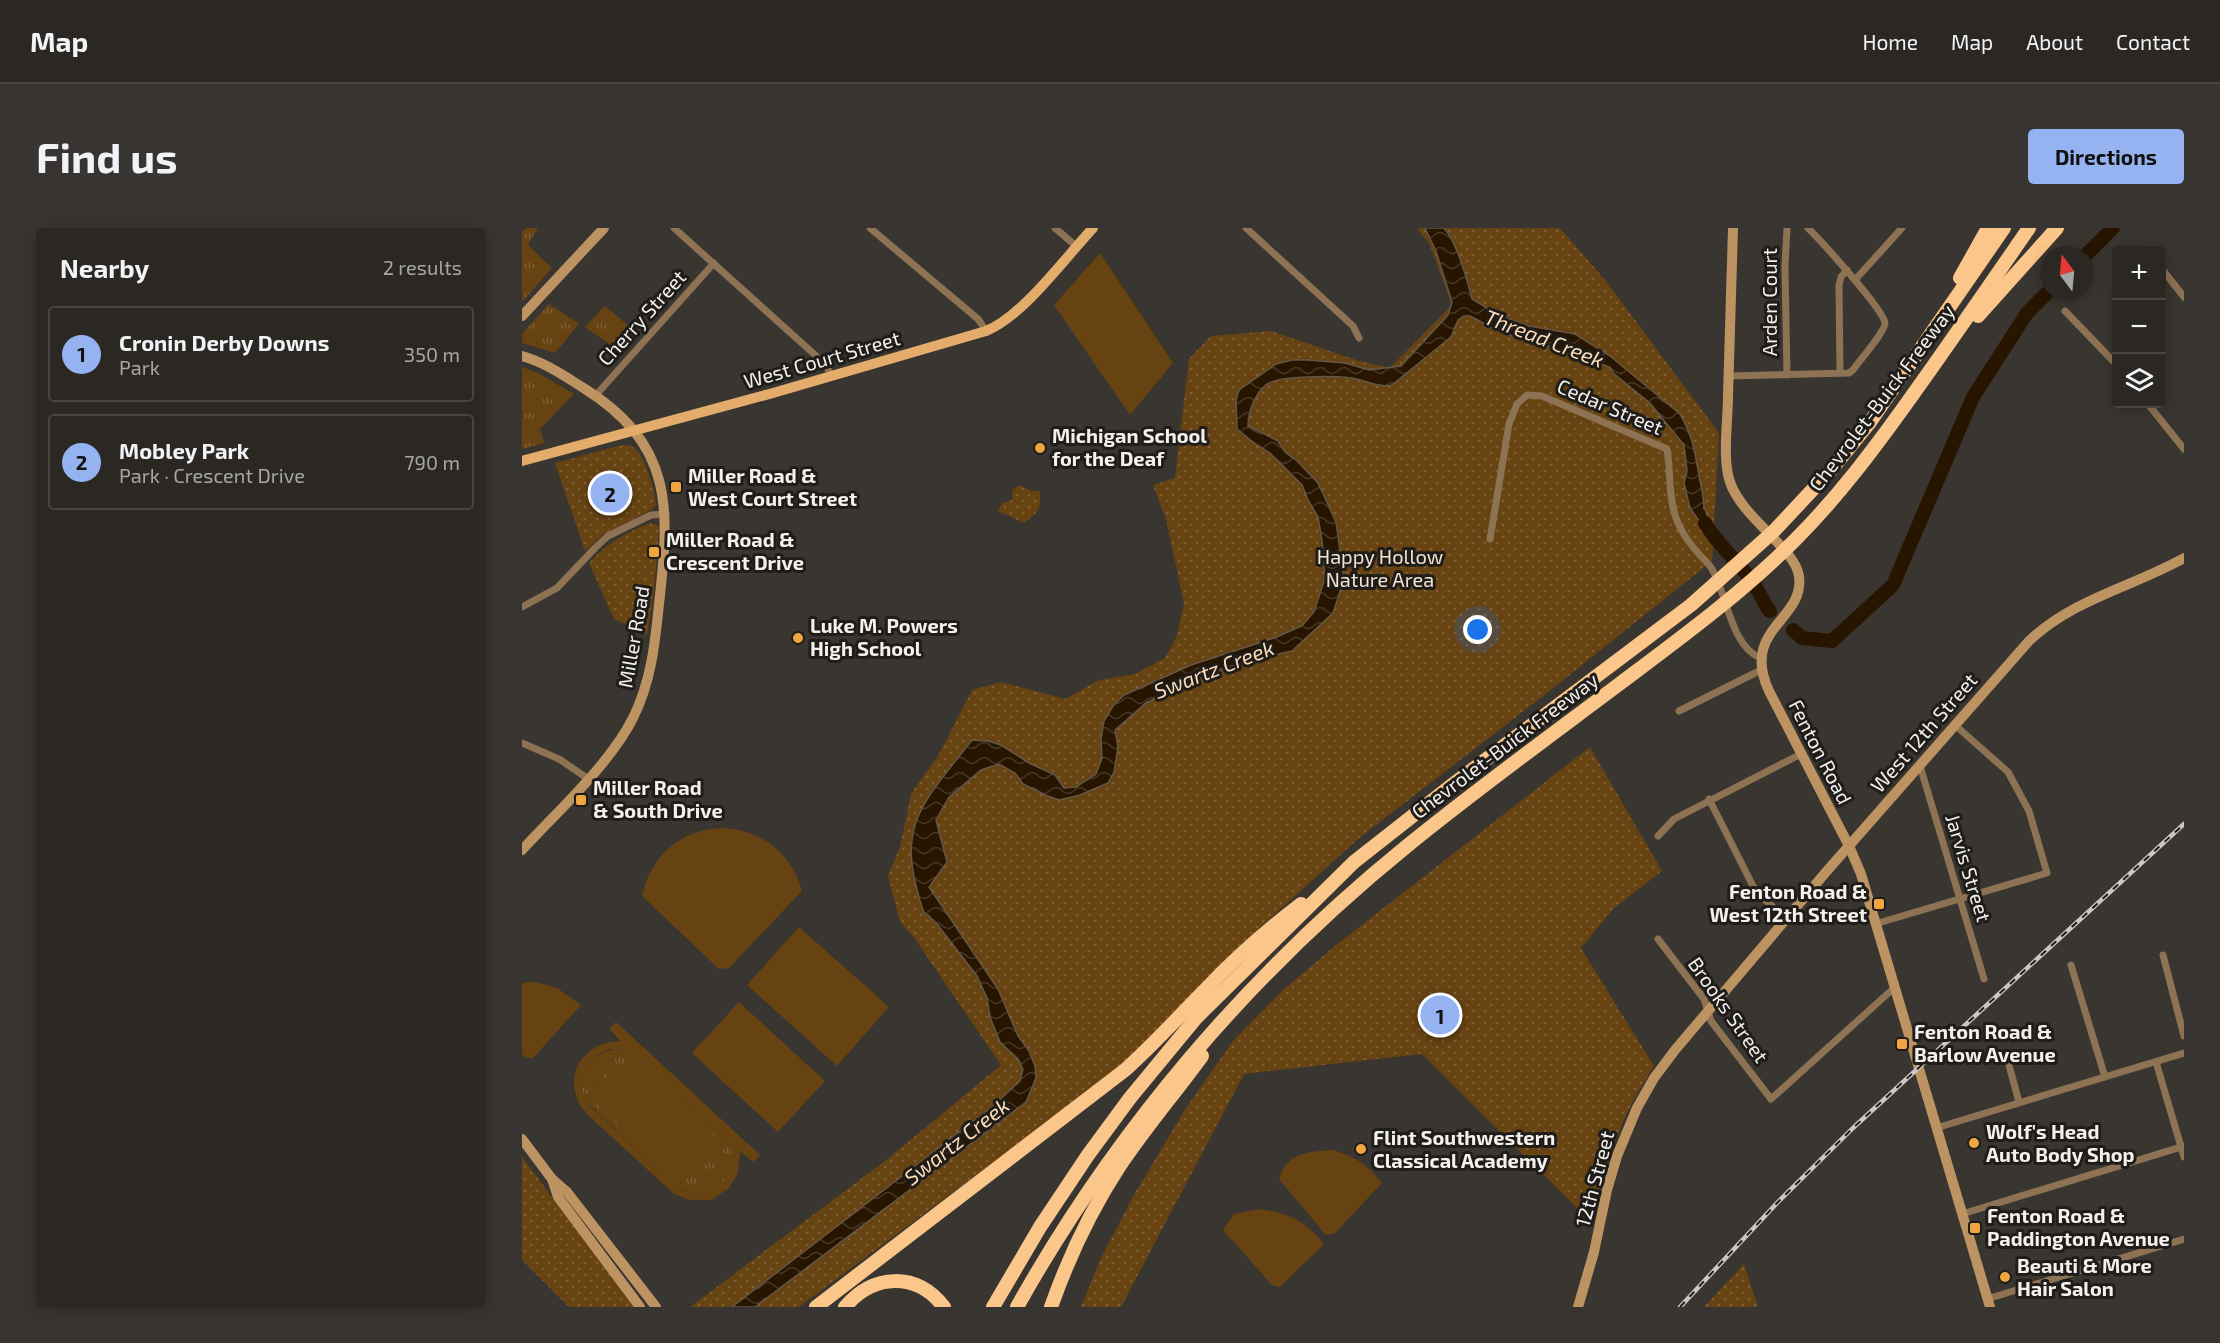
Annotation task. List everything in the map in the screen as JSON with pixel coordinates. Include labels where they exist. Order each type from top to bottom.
[{"type":"highway","points":[[1928,338],[1988,228]]},
{"type":"highway","name":"Chevrolet-Buick Freeway","points":[[993,1307],[1059,1197],[1110,1124],[1153,1069],[1216,997],[1354,862],[1452,785],[1691,605],[1761,544],[1816,488],[1870,422],[2004,228]]},
{"type":"highway","name":"Chevrolet-Buick Freeway","points":[[1017,1307],[1069,1219],[1109,1161],[1177,1072],[1252,988],[1325,916],[1409,844],[1694,628],[1764,569],[1830,502],[1874,448],[1935,365],[2029,228]]},
{"type":"highway","points":[[1935,365],[2057,228]]},
{"type":"highway","points":[[816,1307],[1119,1075],[1148,1049],[1263,933],[1354,862]]},
{"type":"highway","points":[[1051,1307],[1086,1227],[1119,1168],[1252,988]]},
{"type":"highway","points":[[845,1307],[870,1286],[896,1281],[922,1288],[938,1299],[944,1307]]},
{"type":"main road","name":"West Court Street","points":[[522,461],[986,332],[1016,312],[1093,228]]},
{"type":"street","points":[[522,316],[604,228]]},
{"type":"street","points":[[674,228],[823,362],[832,376]]},
{"type":"street","points":[[870,228],[980,321],[986,332]]},
{"type":"street","points":[[1055,228],[1076,246]]},
{"type":"street","points":[[1246,228],[1353,326],[1359,338]]},
{"type":"street","name":"Fenton Road","points":[[1733,228],[1727,464],[1730,484],[1746,511],[1791,557],[1799,575],[1799,588],[1795,599],[1766,640],[1761,658],[1761,670],[1769,691],[1849,846],[1861,874],[1988,1303]]},
{"type":"street","name":"Arden Court","points":[[1787,228],[1785,255],[1787,375]]},
{"type":"street","points":[[1729,376],[1852,371],[1882,330],[1885,323],[1855,280],[1833,252],[1808,228]]},
{"type":"street","points":[[1855,280],[1902,228]]},
{"type":"street","name":"Cherry Street","points":[[596,395],[714,263]]},
{"type":"street","points":[[1840,373],[1839,285],[1841,277],[1847,270]]},
{"type":"street","points":[[2166,274],[2184,297]]},
{"type":"street","points":[[2066,311],[2112,360]]},
{"type":"street","name":"Miller Road","points":[[522,356],[550,367],[596,395],[615,410],[635,431],[646,447],[655,467],[663,491],[666,514],[665,555],[653,653],[647,683],[638,708],[626,730],[587,778],[522,850]]},
{"type":"street","name":"Cedar Street","points":[[1490,539],[1509,424],[1516,404],[1527,395],[1542,396],[1659,445],[1666,449],[1670,498],[1676,520],[1694,548],[1713,571],[1744,645],[1750,652],[1761,658]]},
{"type":"street","points":[[2151,408],[2184,449]]},
{"type":"street","points":[[522,607],[557,588],[608,536],[651,515],[666,514]]},
{"type":"street","name":"West 12th Street","points":[[1708,1012],[2010,662],[2049,624],[2085,602],[2184,558]]},
{"type":"street","points":[[1679,711],[1761,670]]},
{"type":"street","points":[[1875,924],[2047,873],[2030,812],[2008,772],[1956,726]]},
{"type":"street","points":[[522,743],[559,759],[587,778]]},
{"type":"street","points":[[1658,836],[1674,819],[1709,799],[1801,754]]},
{"type":"street","name":"Jarvis Street","points":[[1920,766],[1984,979]]},
{"type":"street","points":[[1709,799],[1756,892],[1787,919]]},
{"type":"street","name":"Brooks Street","points":[[1658,939],[1704,999],[1711,1021],[1771,1099],[1894,988]]},
{"type":"street","points":[[2163,956],[2184,1036]]},
{"type":"street","points":[[2071,965],[2105,1077]]},
{"type":"street","name":"12th Street","points":[[1578,1307],[1594,1252],[1612,1172],[1629,1125],[1659,1071],[1708,1012]]},
{"type":"street","points":[[1936,1128],[2184,1053]]},
{"type":"street","points":[[2007,1058],[2019,1102]]},
{"type":"street","points":[[2156,1062],[2184,1157]]},
{"type":"street","points":[[522,1139],[552,1179],[567,1192],[656,1307]]},
{"type":"street","points":[[1962,1214],[2182,1147]]},
{"type":"street","points":[[552,1179],[558,1197],[640,1307]]},
{"type":"street","points":[[1988,1303],[2184,1239]]},
{"type":"green space","points":[[522,228],[538,228],[528,245],[552,268],[522,302]]},
{"type":"green space","name":"Happy Hollow Nature Area","points":[[1417,228],[1560,228],[1606,281],[1719,433],[1712,561],[1547,693],[1358,839],[1229,956],[1121,1067],[799,1307],[690,1307],[885,1161],[1001,1065],[915,939],[900,922],[888,876],[900,847],[911,794],[939,754],[972,690],[1001,682],[1065,699],[1099,680],[1135,674],[1165,658],[1177,636],[1184,603],[1166,519],[1153,485],[1175,478],[1189,359],[1211,336],[1271,331],[1359,361],[1390,368],[1452,305],[1430,245]]},
{"type":"green space","points":[[1100,253],[1173,363],[1130,415],[1054,305]]},
{"type":"green space","points":[[549,304],[579,324],[555,353],[522,343],[522,334]]},
{"type":"green space","points":[[605,306],[638,334],[622,353],[585,327]]},
{"type":"green space","points":[[522,367],[538,373],[574,394],[540,429],[544,443],[522,449]]},
{"type":"green space","points":[[622,445],[631,446],[641,456],[654,491],[656,505],[651,510],[604,534],[585,551],[555,463]]},
{"type":"green space","points":[[1019,485],[1032,491],[1040,491],[1038,510],[1024,523],[998,511],[1002,503],[1012,500],[1012,491]]},
{"type":"green space","points":[[650,523],[659,527],[655,582],[647,635],[614,619],[589,563],[617,539]]},
{"type":"green space","points":[[1590,747],[1662,871],[1613,909],[1581,948],[1654,1066],[1631,1105],[1615,1142],[1593,1224],[1422,1054],[1244,1074],[1121,1307],[1081,1307],[1101,1258],[1135,1193],[1186,1108],[1233,1041],[1282,991],[1336,945]]},
{"type":"green space","points":[[723,828],[750,833],[773,846],[791,866],[802,891],[729,968],[719,969],[642,896],[653,868],[670,847],[694,833]]},
{"type":"green space","points":[[799,927],[889,1007],[837,1066],[747,985]]},
{"type":"green space","points":[[535,982],[557,988],[581,1005],[533,1058],[526,1058],[522,1054],[522,983]]},
{"type":"green space","points":[[739,1002],[825,1081],[778,1132],[692,1053]]},
{"type":"green space","points":[[616,1022],[760,1155],[753,1162],[740,1151],[738,1173],[729,1188],[711,1200],[689,1200],[674,1194],[588,1115],[579,1103],[574,1078],[578,1066],[594,1048],[621,1041],[609,1029]],"holes":[[[609,1049],[622,1049],[637,1056],[727,1139],[732,1151],[732,1163],[729,1174],[715,1190],[693,1193],[680,1189],[589,1106],[584,1098],[581,1080],[587,1065],[600,1053]]]},
{"type":"green space","points":[[619,1049],[632,1052],[640,1058],[727,1139],[732,1152],[733,1164],[730,1175],[714,1191],[703,1194],[690,1193],[677,1187],[586,1102],[581,1083],[587,1066],[600,1054]]},
{"type":"green space","points":[[603,1058],[616,1061],[595,1086],[591,1078],[591,1070],[595,1063]]},
{"type":"green space","points":[[634,1064],[717,1139],[680,1180],[597,1104]]},
{"type":"green space","points":[[1333,1150],[1360,1162],[1382,1183],[1334,1234],[1326,1235],[1279,1179],[1287,1163],[1293,1158],[1307,1153]]},
{"type":"green space","points":[[522,1157],[634,1307],[569,1307],[522,1260]]},
{"type":"green space","points":[[1259,1209],[1279,1213],[1303,1223],[1324,1244],[1280,1287],[1273,1286],[1223,1230],[1234,1214]]},
{"type":"green space","points":[[1744,1264],[1758,1307],[1704,1307]]},
{"type":"water","name":"Swartz Creek","points":[[1425,228],[1444,228],[1449,235],[1461,262],[1472,299],[1499,315],[1529,326],[1575,334],[1610,356],[1680,414],[1693,447],[1704,509],[1714,529],[1714,542],[1690,508],[1684,483],[1687,471],[1684,445],[1650,403],[1613,373],[1610,367],[1540,343],[1502,333],[1470,316],[1464,316],[1458,320],[1451,337],[1392,385],[1377,385],[1351,378],[1321,377],[1284,379],[1267,384],[1253,403],[1248,426],[1278,441],[1285,452],[1318,483],[1336,522],[1344,579],[1333,613],[1292,651],[1225,668],[1146,703],[1115,730],[1118,747],[1114,772],[1108,783],[1080,795],[1059,800],[1023,784],[1015,773],[999,764],[981,770],[949,797],[936,820],[947,862],[929,887],[998,989],[1018,1036],[1029,1051],[1035,1066],[1036,1078],[1026,1102],[755,1307],[732,1307],[993,1106],[1020,1081],[1023,1069],[1018,1059],[1000,1042],[990,1017],[987,998],[977,976],[937,924],[924,913],[915,883],[912,858],[912,837],[917,819],[938,783],[972,740],[1001,745],[1029,763],[1055,775],[1064,788],[1076,787],[1096,774],[1102,758],[1101,739],[1104,721],[1113,706],[1124,695],[1191,665],[1274,638],[1302,626],[1314,612],[1325,578],[1318,517],[1302,485],[1270,453],[1237,429],[1236,400],[1239,390],[1276,364],[1292,360],[1345,363],[1369,370],[1401,366],[1448,315],[1452,302],[1436,251]]},
{"type":"waterway","name":"Thread Creek","points":[[2094,247],[2113,228]]},
{"type":"waterway","name":"Thread Creek","points":[[1793,630],[1802,638],[1832,641],[1893,585],[1973,397],[2027,313],[2040,300]]},
{"type":"waterway","name":"Thread Creek","points":[[1705,523],[1717,541],[1752,582],[1770,611]]},
{"type":"railway","points":[[1680,1307],[1777,1203],[1853,1128],[2184,824]]},
{"type":"place","name":"Michigan School for the Deaf","points":[[1040,448]]},
{"type":"place","name":"Miller Road & West Court Street","points":[[676,487]]},
{"type":"place","name":"Mobley Park","points":[[610,493]]},
{"type":"place","name":"Miller Road & Crescent Drive","points":[[654,552]]},
{"type":"place","name":"Luke M. Powers High School","points":[[798,638]]},
{"type":"place","name":"Miller Road & South Drive","points":[[581,800]]},
{"type":"place","name":"Fenton Road & West 12th Street","points":[[1879,904]]},
{"type":"place","name":"Cronin Derby Downs","points":[[1440,1015]]},
{"type":"place","name":"Fenton Road & Barlow Avenue","points":[[1902,1044]]},
{"type":"place","name":"Wolf's Head Auto Body Shop","points":[[1974,1143]]},
{"type":"place","name":"Flint Southwestern Classical Academy","points":[[1361,1149]]},
{"type":"place","name":"Fenton Road & Paddington Avenue","points":[[1975,1228]]},
{"type":"place","name":"Beauti & More Hair Salon","points":[[2005,1277]]}]
